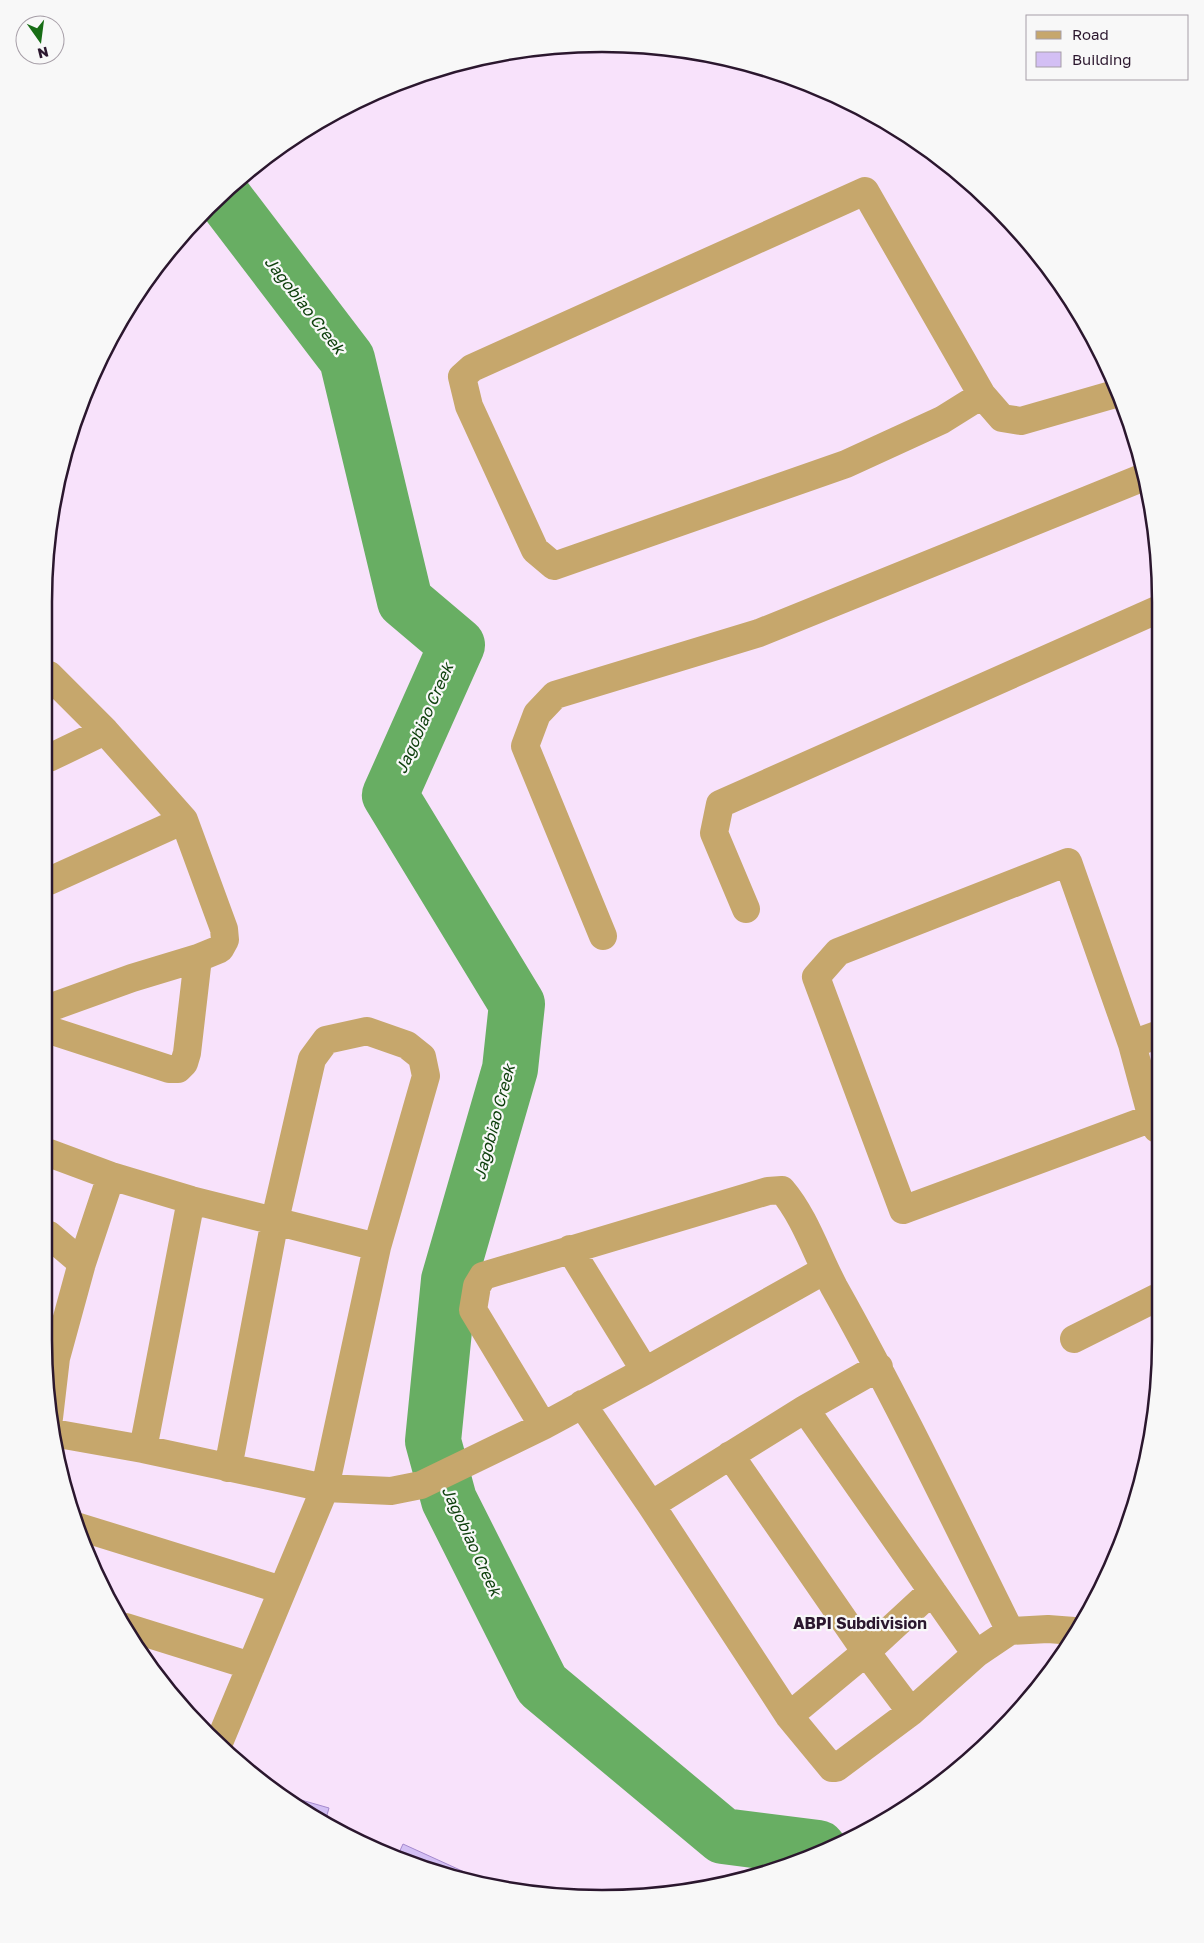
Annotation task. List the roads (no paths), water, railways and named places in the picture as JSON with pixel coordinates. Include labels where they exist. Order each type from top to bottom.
[{"type":"street","points":[[982,395],[942,420],[846,464],[554,566],[535,550],[470,406],[462,377],[472,368],[865,191],[982,395],[1002,418],[1021,421],[1111,395]]},
{"type":"street","points":[[603,936],[525,746],[537,714],[555,695],[759,633],[1137,480]]},
{"type":"street","points":[[746,909],[714,833],[720,804],[1152,612]]},
{"type":"street","points":[[52,678],[105,731],[184,820],[224,929],[225,940],[220,949],[198,958],[132,978],[52,1007]]},
{"type":"street","points":[[52,756],[105,731]]},
{"type":"street","points":[[52,879],[184,820]]},
{"type":"street","points":[[1152,1105],[1145,1039],[1068,862],[838,952],[816,978],[903,1210],[1152,1125]]},
{"type":"street","points":[[52,1031],[169,1069],[178,1069],[184,1063],[187,1053],[198,958]]},
{"type":"street","points":[[221,1737],[325,1488],[377,1247],[426,1076],[422,1057],[407,1045],[367,1031],[326,1040],[312,1059],[276,1220],[228,1468]]},
{"type":"street","points":[[52,1154],[111,1176],[191,1200],[377,1247]]},
{"type":"street","points":[[53,1354],[111,1176]]},
{"type":"street","points":[[543,1426],[473,1310],[477,1286],[483,1276],[768,1191],[782,1190],[792,1202],[825,1270],[879,1367],[1010,1631]]},
{"type":"street","points":[[143,1449],[191,1200]]},
{"type":"street","points":[[52,1238],[82,1263]]},
{"type":"street","points":[[570,1249],[645,1371]]},
{"type":"street","points":[[61,1434],[143,1449],[325,1488],[391,1491],[421,1486],[543,1426],[825,1270]]},
{"type":"street","points":[[1074,1339],[1152,1300]]},
{"type":"street","points":[[651,1505],[805,1409],[879,1367]]},
{"type":"street","points":[[582,1404],[651,1505],[789,1716],[832,1768],[836,1768],[911,1712],[976,1654],[1010,1631],[1048,1629],[1069,1631]]},
{"type":"street","points":[[805,1409],[976,1654]]},
{"type":"street","points":[[730,1455],[866,1652],[911,1712]]},
{"type":"street","points":[[86,1529],[282,1590]]},
{"type":"street","points":[[789,1716],[866,1652],[932,1592]]},
{"type":"street","points":[[135,1630],[251,1666]]},
{"type":"waterway","name":"Jagobiao Creek","points":[[227,201],[347,359],[405,601],[457,645],[390,795],[517,1004],[510,1069],[449,1280],[433,1441],[449,1500],[542,1685],[723,1836],[815,1848]]},
{"type":"district","name":"ABPI Subdivision","points":[[860,1623]]}]
